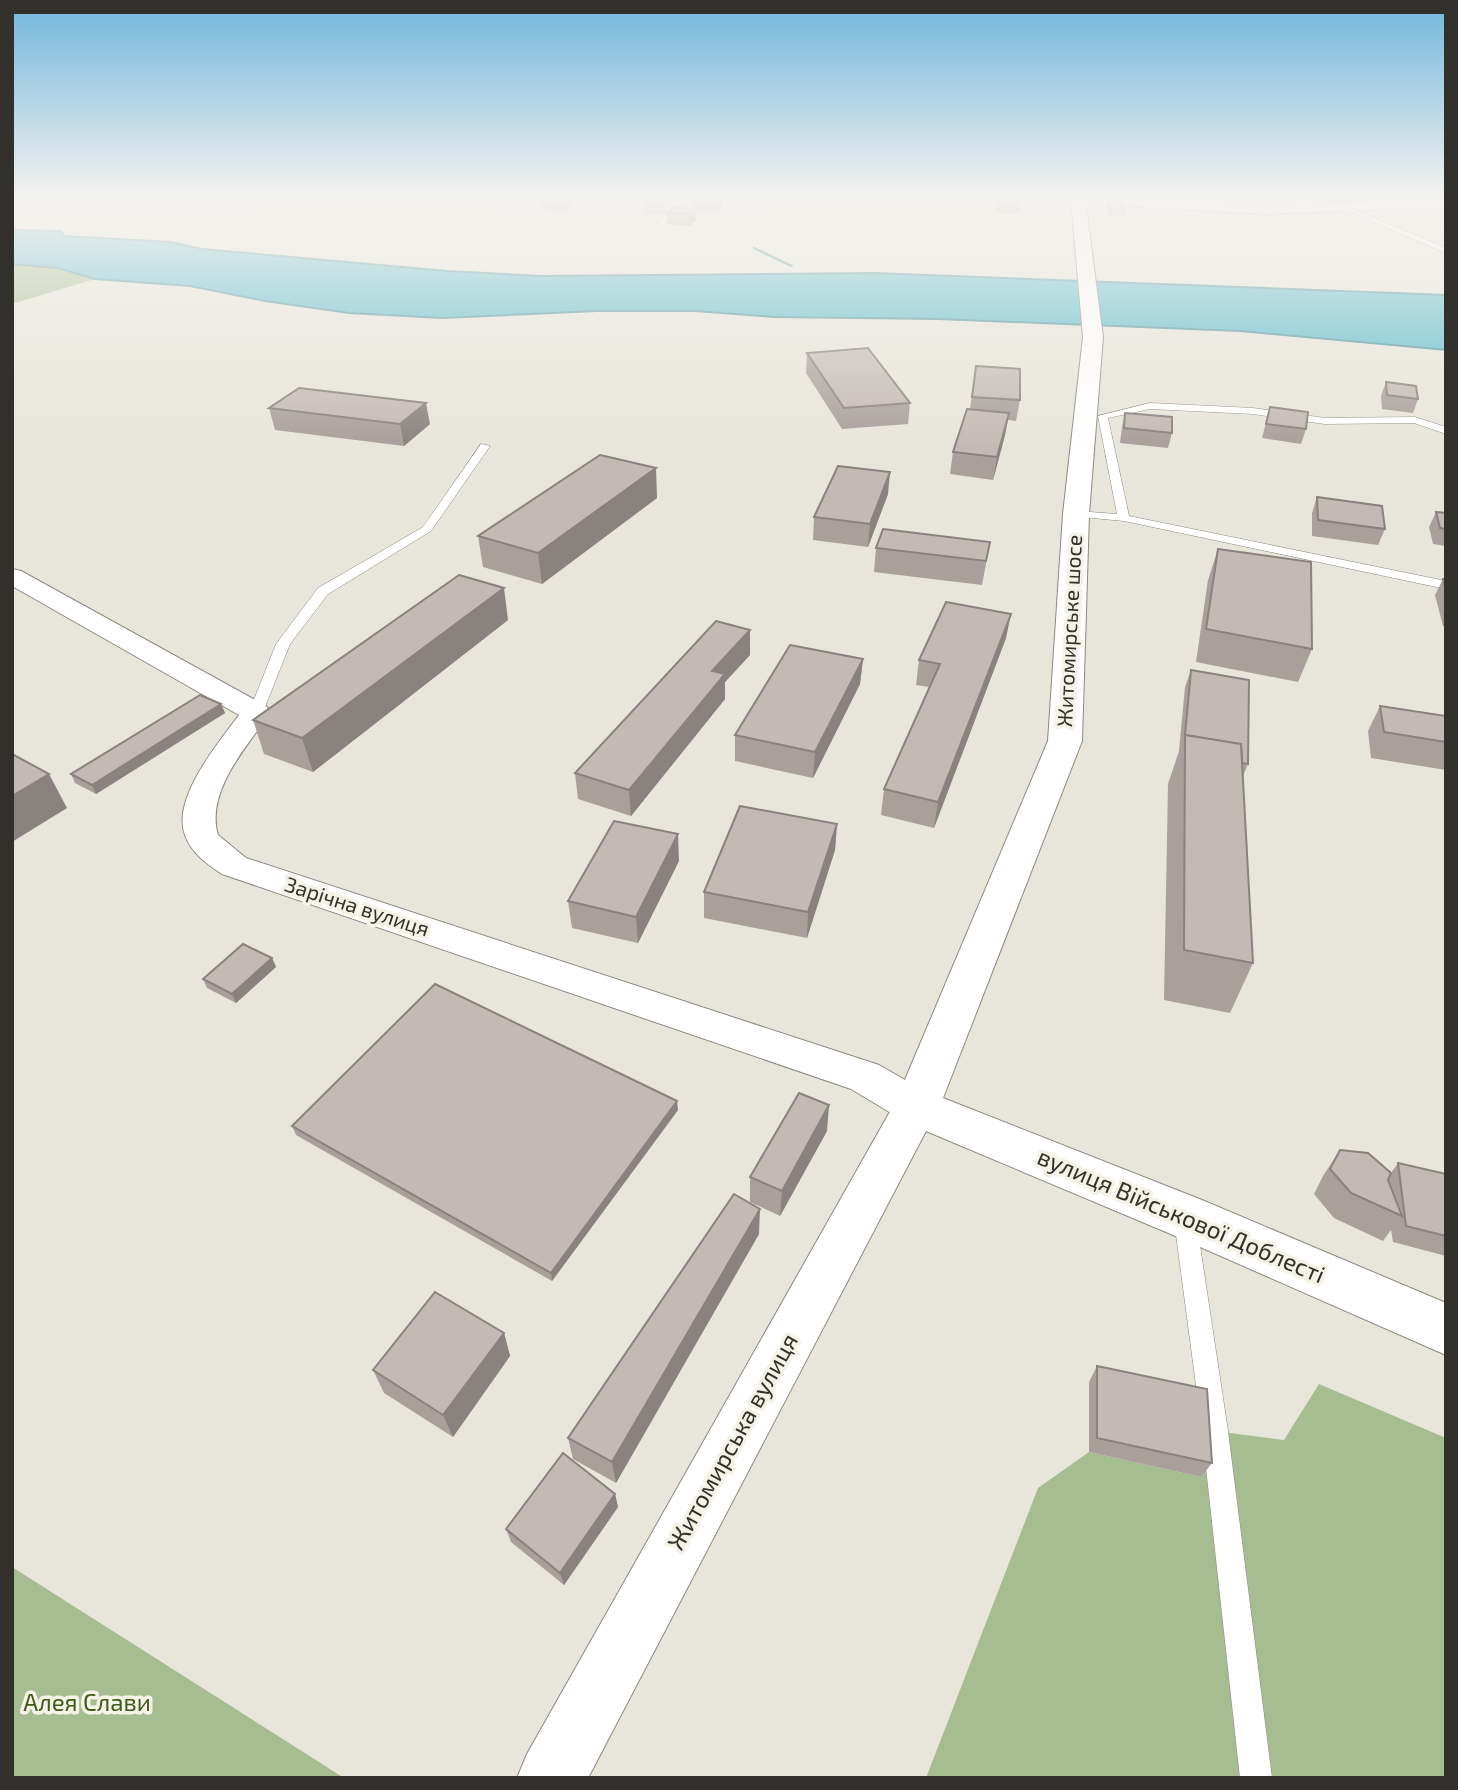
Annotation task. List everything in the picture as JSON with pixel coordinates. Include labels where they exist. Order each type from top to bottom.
[{"type":"main road","name":"Житомирське шосе","points":[[915,1107],[1065,741],[1076,514],[1093,337],[1086,283]]},
{"type":"main road","name":"вулиця Військової Доблесті","points":[[915,1107],[1184,1216],[1446,1329]]},
{"type":"main road","name":"Житомирська вулиця","points":[[551,1778],[915,1107]]},
{"type":"street","points":[[12,576],[256,712]]},
{"type":"street","name":"Зарічна вулиця","points":[[256,712],[222,761],[206,790],[201,812],[200,833],[212,850],[234,866],[865,1077],[915,1107]]},
{"type":"lane","points":[[1124,518],[1103,416],[1150,406],[1253,411],[1325,421],[1415,420],[1446,431]]},
{"type":"lane","points":[[256,712],[283,644],[323,591],[428,529],[485,446]]},
{"type":"lane","points":[[1076,514],[1124,518],[1446,586]]},
{"type":"lane","points":[[1184,1216],[1215,1431],[1256,1778]]},
{"type":"green space","points":[[12,283],[83,283],[12,304]]},
{"type":"green space","points":[[1319,1384],[1446,1438],[1446,1778],[926,1778],[1038,1488],[1089,1452],[1201,1477],[1215,1431],[1284,1440]]},
{"type":"green space","name":"Алея Слави","points":[[12,1567],[344,1778],[12,1778]]},
{"type":"water","points":[[143,283],[1122,283],[1446,295],[1446,350],[1240,331],[938,319],[774,317],[695,311],[597,311],[442,318],[349,313],[265,301],[190,286]]},
{"type":"building","points":[[868,348],[910,403],[844,408],[807,353]]},
{"type":"building","points":[[976,366],[1020,369],[1020,400],[972,397]]},
{"type":"building","points":[[1386,382],[1416,386],[1418,399],[1387,395]]},
{"type":"building","points":[[299,388],[426,403],[400,424],[269,408]]},
{"type":"building","points":[[1270,407],[1308,412],[1306,429],[1266,424]]},
{"type":"building","points":[[967,409],[1009,413],[997,457],[953,452]]},
{"type":"building","points":[[1125,413],[1172,417],[1172,433],[1124,428]]},
{"type":"building","points":[[600,455],[656,468],[538,553],[478,536]]},
{"type":"building","points":[[838,466],[890,472],[870,524],[814,517]]},
{"type":"building","points":[[1317,497],[1382,506],[1385,529],[1318,520]]},
{"type":"building","points":[[1436,512],[1446,513],[1446,529],[1440,528]]},
{"type":"building","points":[[883,529],[990,542],[986,561],[876,548]]},
{"type":"building","points":[[1218,549],[1311,562],[1312,649],[1206,629]]},
{"type":"building","points":[[459,575],[504,588],[302,738],[253,720]]},
{"type":"building","points":[[946,602],[1011,614],[938,802],[884,789],[940,664],[919,660]]},
{"type":"building","points":[[716,621],[750,630],[712,671],[725,674],[629,790],[575,773]]},
{"type":"building","points":[[790,645],[863,659],[815,752],[735,735]]},
{"type":"building","points":[[1191,670],[1249,680],[1248,764],[1242,763],[1241,744],[1185,735]]},
{"type":"building","points":[[200,695],[221,704],[92,785],[71,774]]},
{"type":"building","points":[[1380,706],[1446,716],[1446,742],[1384,732]]},
{"type":"building","points":[[1185,735],[1241,744],[1253,963],[1184,950]]},
{"type":"building","points":[[12,754],[49,774],[12,796]]},
{"type":"building","points":[[740,806],[837,824],[808,912],[704,892]]},
{"type":"building","points":[[614,821],[678,834],[636,917],[568,901]]},
{"type":"building","points":[[243,944],[272,958],[232,994],[203,979]]},
{"type":"building","points":[[435,984],[677,1101],[551,1273],[292,1126]]},
{"type":"building","points":[[799,1093],[829,1105],[782,1191],[750,1177]]},
{"type":"building","points":[[1340,1150],[1368,1153],[1391,1173],[1388,1180],[1402,1216],[1351,1193],[1330,1169]]},
{"type":"building","points":[[1398,1163],[1446,1174],[1446,1236],[1406,1226]]},
{"type":"building","points":[[734,1194],[760,1209],[612,1462],[568,1438]]},
{"type":"building","points":[[435,1292],[504,1333],[443,1415],[373,1370]]},
{"type":"building","points":[[1097,1366],[1207,1389],[1212,1463],[1097,1438]]},
{"type":"building","points":[[563,1453],[615,1494],[560,1573],[506,1529]]}]
